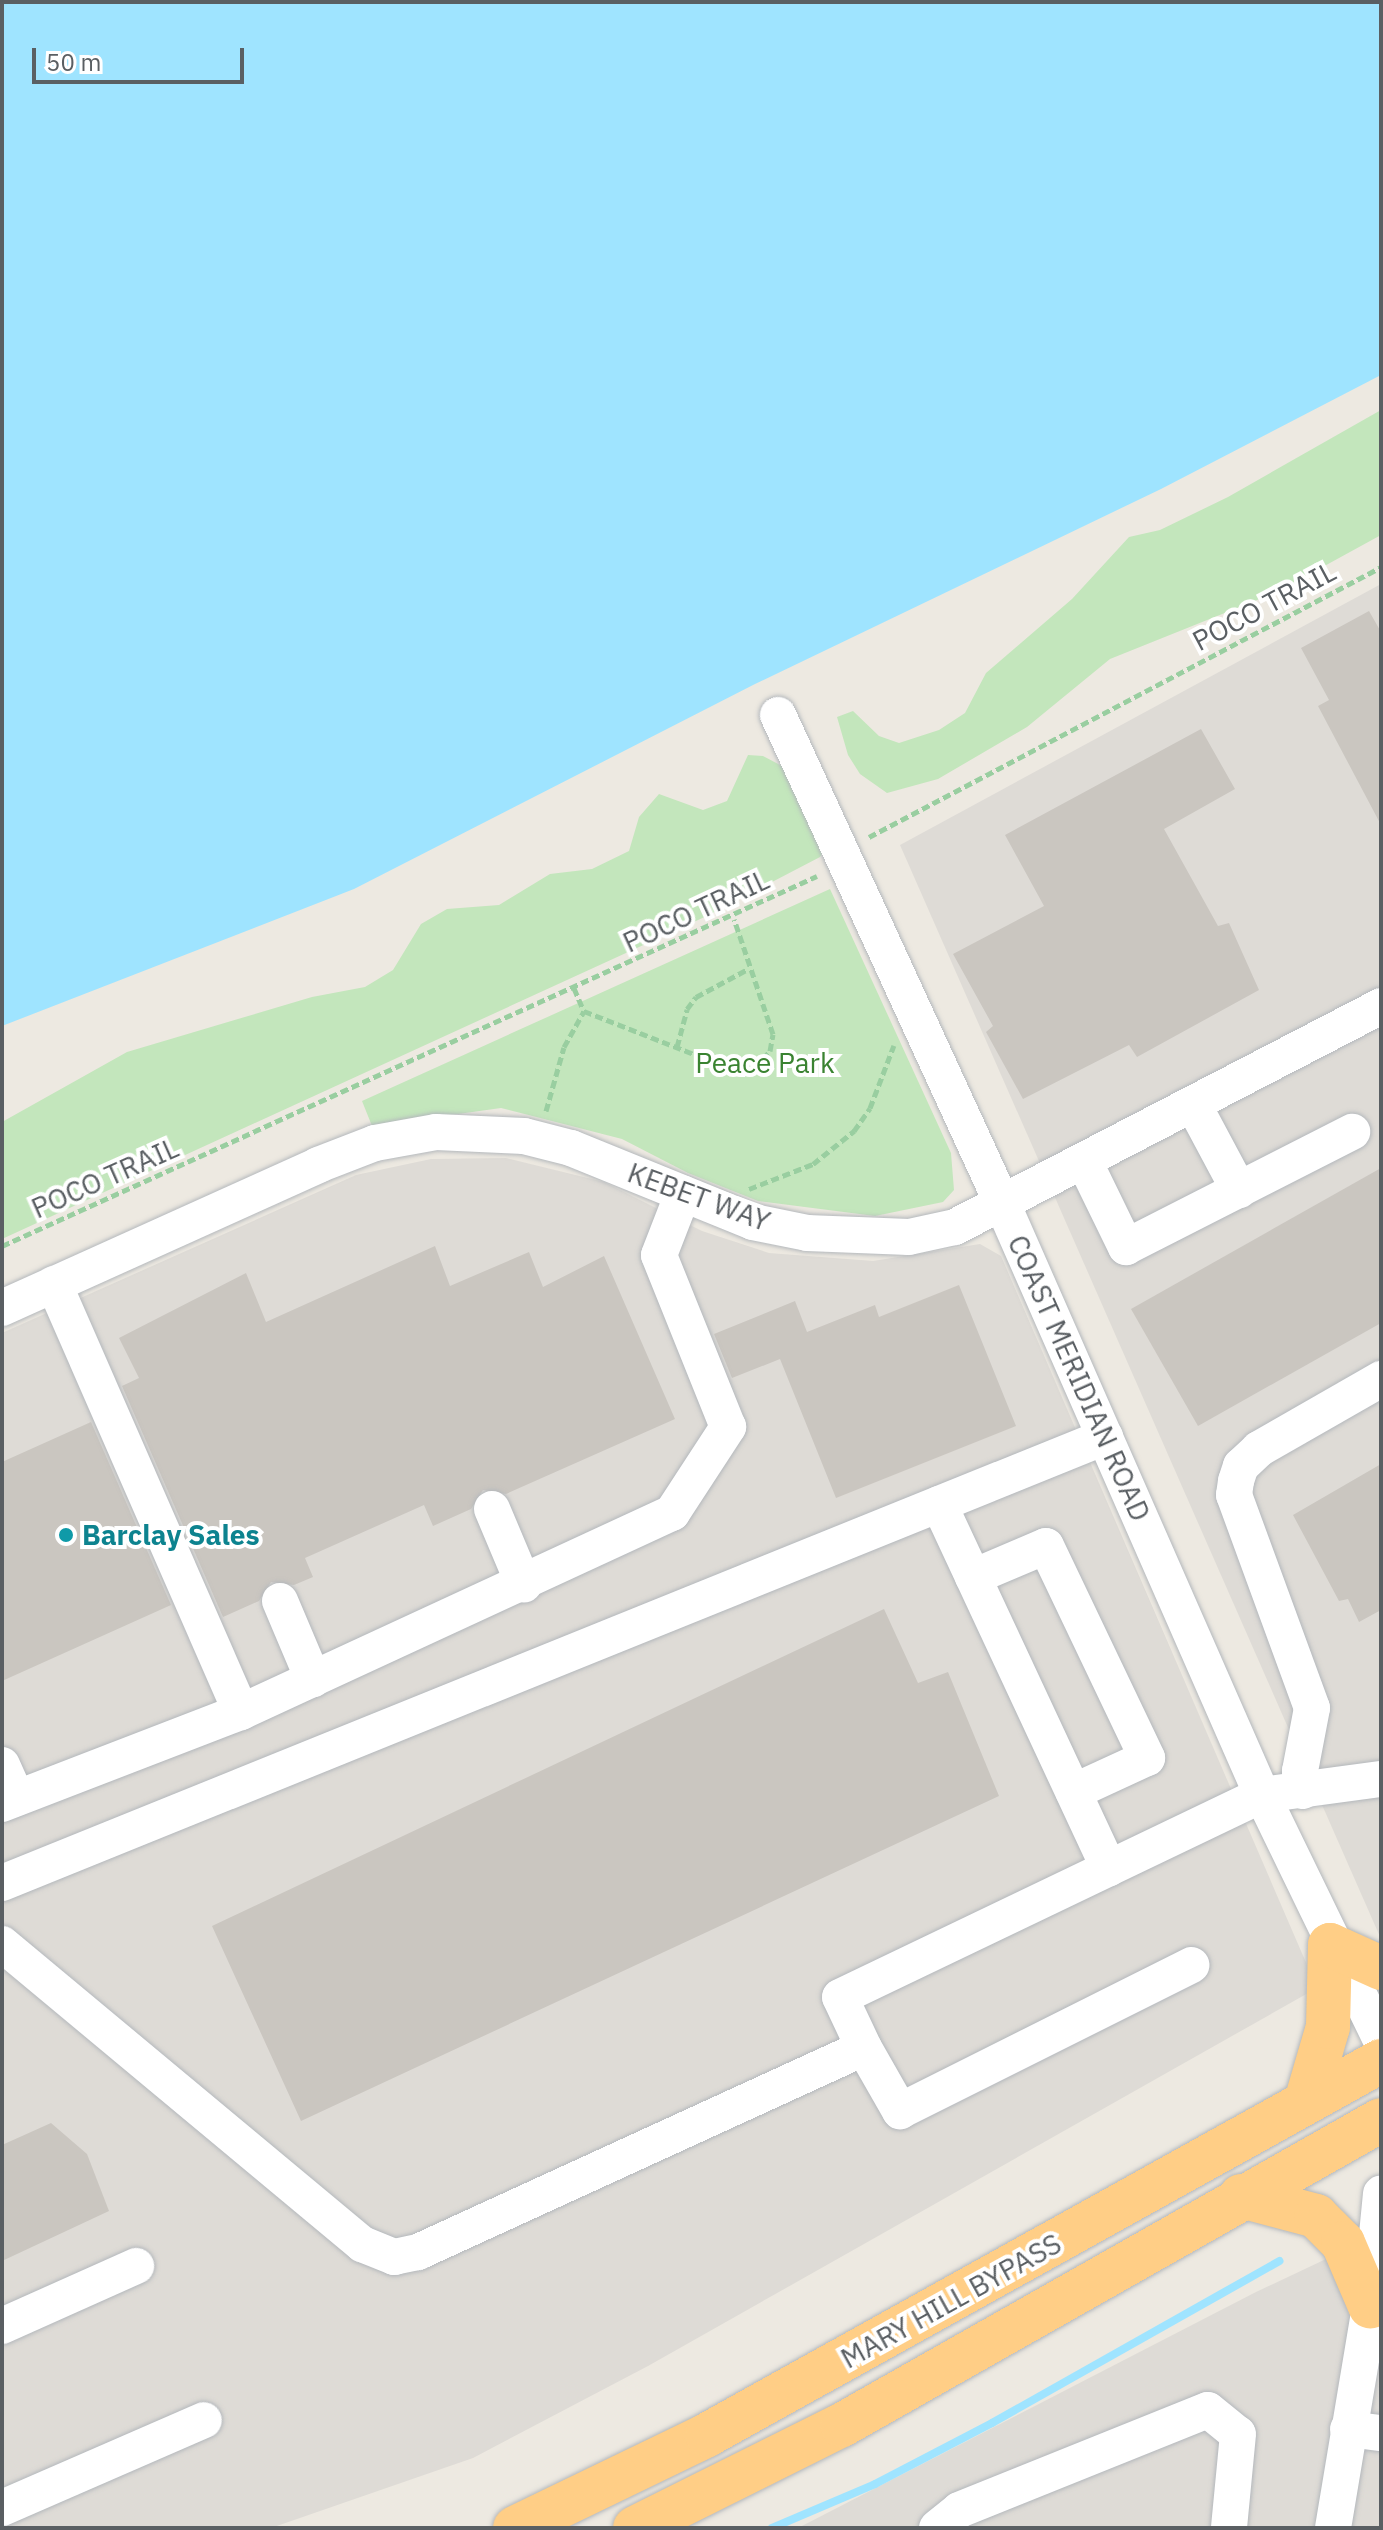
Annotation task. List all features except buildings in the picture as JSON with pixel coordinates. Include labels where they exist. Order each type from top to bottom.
[{"type":"highway","points":[[1306,2102],[1328,2027],[1330,1945],[1381,1968]]},
{"type":"highway","name":"MARY HILL BYPASS","points":[[515,2528],[707,2435],[1381,2061]]},
{"type":"highway","name":"MARY HILL BYPASS","points":[[635,2528],[842,2425],[1241,2196],[1381,2120]]},
{"type":"highway","points":[[1241,2196],[1316,2216],[1343,2243],[1376,2290]]},
{"type":"street","name":"COAST MERIDIAN ROAD","points":[[778,715],[1002,1203],[1330,1945],[1381,2040]]},
{"type":"street","name":"KEBET WAY","points":[[2,1308],[375,1143],[436,1132],[538,1139],[724,1210],[807,1233],[909,1237],[955,1227],[1381,1006]]},
{"type":"street","points":[[1193,1104],[1239,1190]]},
{"type":"street","points":[[1084,1161],[1126,1247],[1352,1132]]},
{"type":"street","points":[[2,1765],[9,1801],[241,1712],[524,1585],[672,1513],[728,1427],[659,1255],[683,1193]]},
{"type":"street","points":[[54,1284],[241,1712]]},
{"type":"street","points":[[1303,1791],[1300,1771],[1312,1708],[1234,1495],[1236,1481],[1241,1466],[1259,1449],[1381,1379]]},
{"type":"street","points":[[2,1883],[1105,1437]]},
{"type":"street","points":[[939,1504],[1109,1868]]},
{"type":"street","points":[[492,1509],[524,1585]]},
{"type":"street","points":[[973,1577],[1046,1546],[1147,1758],[1073,1792]]},
{"type":"street","points":[[280,1601],[313,1679]]},
{"type":"street","points":[[1192,1965],[900,2111],[864,2048],[840,1997],[1262,1795],[1381,1779]]},
{"type":"street","points":[[2,1944],[362,2244],[394,2257],[418,2252],[864,2048]]},
{"type":"street","points":[[1333,2528],[1365,2431],[1381,2194]]},
{"type":"street","points":[[2,2326],[136,2266]]},
{"type":"street","points":[[937,2528],[959,2510],[1208,2410],[1238,2434],[1229,2528]]},
{"type":"street","points":[[2,2508],[204,2420]]},
{"type":"path","name":"POCO TRAIL","points":[[2,1246],[734,919],[829,870],[843,852],[1381,567]]},
{"type":"path","points":[[574,988],[584,1011],[732,1069],[745,1071],[764,1062],[771,1024],[748,969],[734,919]]},
{"type":"path","points":[[677,1047],[687,1009],[696,997],[748,969]]},
{"type":"path","points":[[538,1139],[564,1047],[584,1011]]},
{"type":"path","points":[[724,1210],[757,1182],[813,1164],[854,1131],[877,1093],[900,1028],[919,1020]]},
{"type":"shaded area","points":[[1381,584],[1381,1939],[900,845]]},
{"type":"shaded area","points":[[506,1158],[604,1182],[702,1231],[769,1253],[873,1261],[980,1244],[1001,1256],[1317,1988],[648,2366],[473,2458],[271,2528],[2,2528],[2,1333],[356,1175],[431,1159]]},
{"type":"shaded area","points":[[1381,2233],[1381,2528],[798,2528],[1256,2292]]},
{"type":"green space","points":[[1381,410],[1381,535],[1277,592],[1110,659],[1027,727],[938,779],[887,793],[860,774],[848,755],[837,717],[853,711],[879,736],[899,743],[939,730],[965,713],[986,673],[1072,599],[1129,537],[1160,530],[1228,497]]},
{"type":"green space","points":[[748,755],[763,756],[782,766],[826,848],[820,857],[709,915],[2,1239],[2,1122],[127,1052],[312,997],[365,987],[393,970],[421,924],[447,909],[499,905],[550,874],[592,869],[629,851],[639,817],[659,794],[703,810],[727,801]]},
{"type":"green space","name":"Peace Park","points":[[830,889],[951,1153],[954,1190],[943,1202],[875,1216],[758,1201],[688,1173],[622,1139],[501,1108],[372,1126],[362,1101]]},
{"type":"water","points":[[2,2],[1381,2],[1381,375],[1161,489],[755,684],[354,889],[2,1026]]},
{"type":"waterway","points":[[772,2528],[875,2484],[992,2423],[1279,2261]]},
{"type":"place","name":"Barclay Sales","points":[[66,1535]]}]
